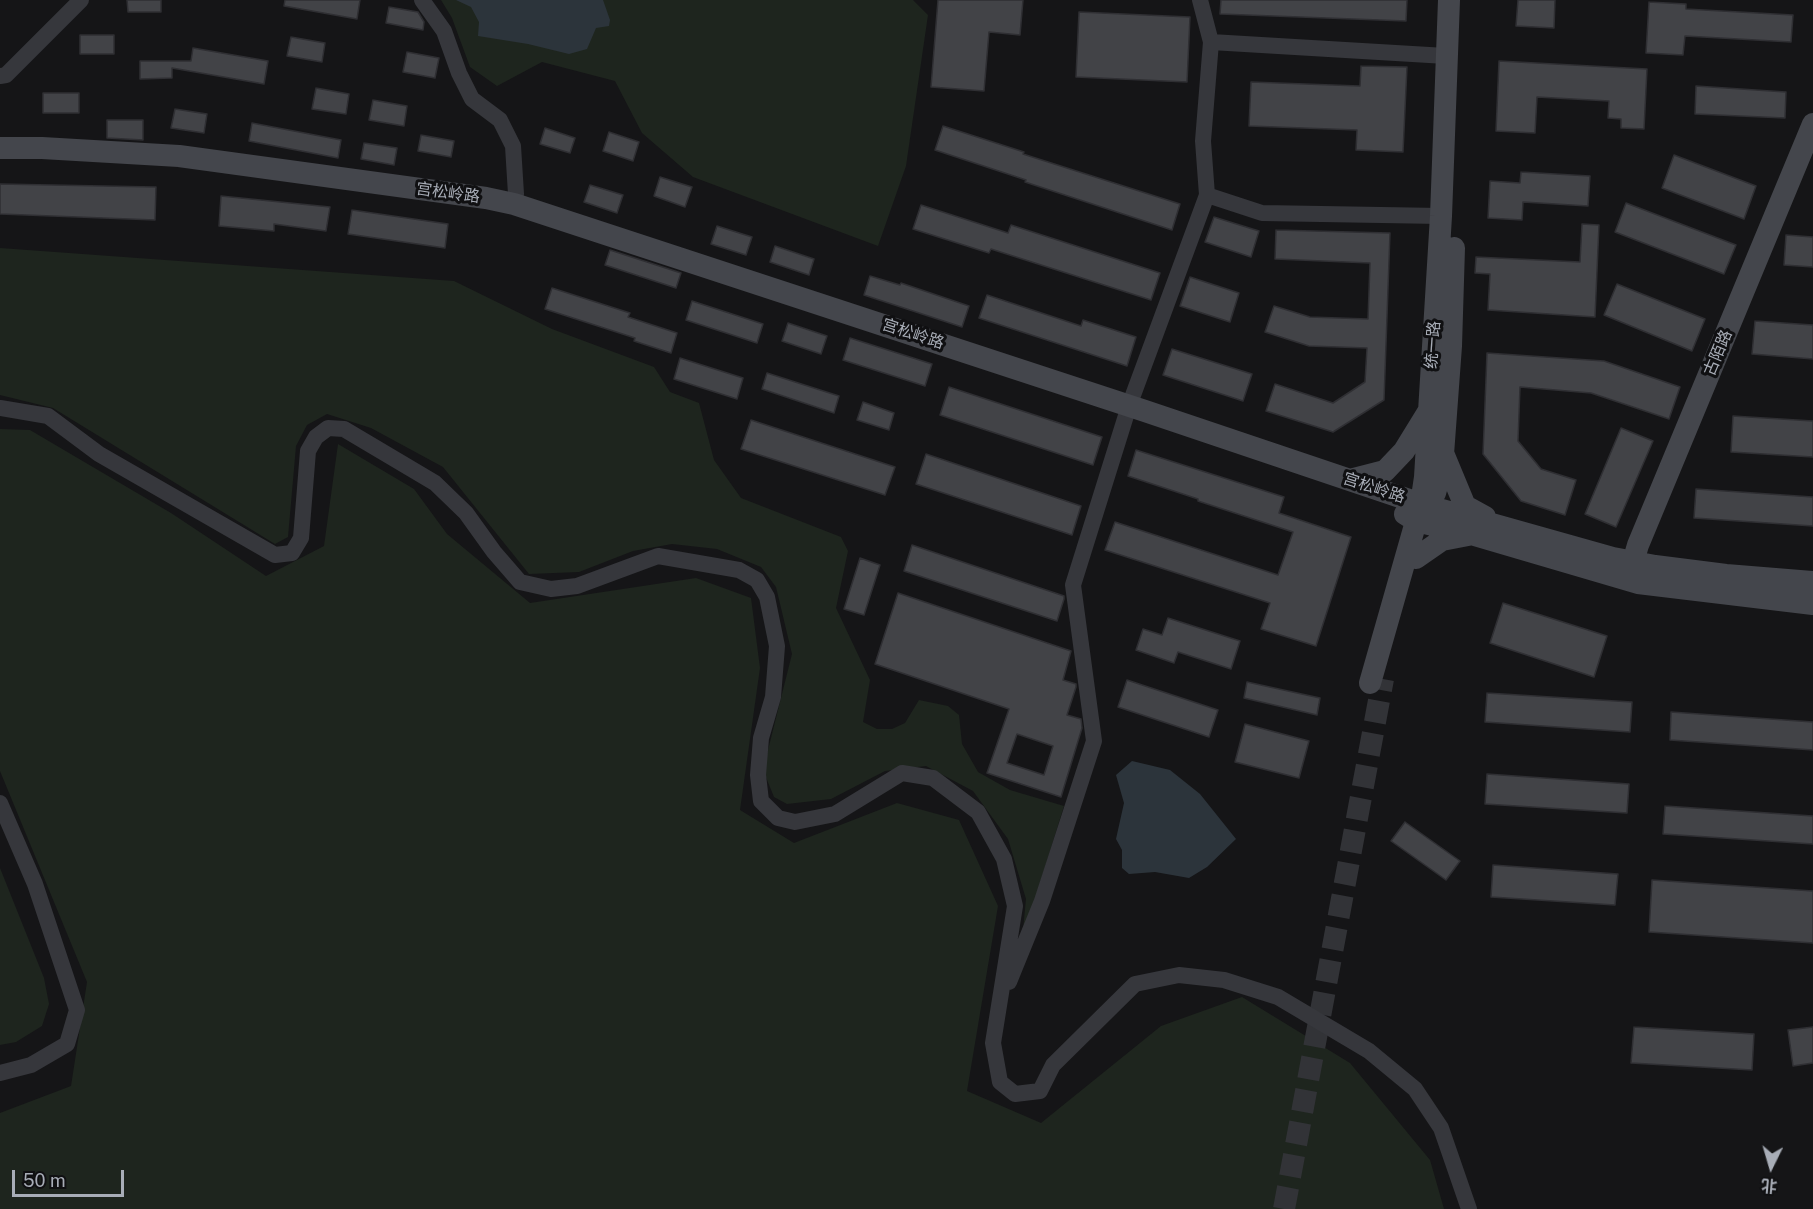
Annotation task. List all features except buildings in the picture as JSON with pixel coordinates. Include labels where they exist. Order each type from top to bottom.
[{"type":"main road","name":"统一路","points":[[1449,0],[1441,216],[1424,514],[1416,558],[1377,681],[1424,514],[1442,468],[1451,346],[1463,0]]},
{"type":"main road","name":"古陌路","points":[[1636,573],[1638,545],[1813,124]]},
{"type":"main road","name":"宫松岭路","points":[[0,148],[42,148],[179,156],[486,198],[514,204],[1350,480],[1424,514],[1500,526],[1613,558],[1636,573],[1726,575],[1813,582]]},
{"type":"main road","points":[[1350,480],[1385,471],[1404,451],[1429,410]]},
{"type":"main road","points":[[1443,453],[1465,506],[1500,526]]},
{"type":"main road","points":[[1424,514],[1471,534],[1636,573],[1813,604]]},
{"type":"main road","points":[[1416,558],[1442,540],[1471,534]]},
{"type":"street","points":[[0,76],[6,75],[81,0]]},
{"type":"street","points":[[422,0],[444,31],[459,73],[472,99],[500,120],[513,146],[516,194],[514,204]]},
{"type":"street","points":[[993,1043],[1009,982],[1042,901],[1094,741],[1073,585],[1129,406],[1207,195],[1203,141],[1211,42],[1200,0]]},
{"type":"street","points":[[1211,42],[1446,56]]},
{"type":"street","points":[[1207,195],[1262,213],[1441,216]]},
{"type":"street","points":[[0,408],[48,416],[99,454],[274,555],[292,553],[301,538],[308,451],[316,437],[328,428],[344,429],[435,483],[466,513],[494,552],[520,582],[551,589],[577,586],[658,556],[739,570],[757,580],[767,597],[777,646],[773,697],[762,738],[758,775],[761,801],[778,818],[795,822],[835,814],[902,773],[933,778],[978,812],[1004,859],[1015,906],[993,1043],[1000,1082],[1015,1094],[1040,1091],[1053,1065],[1135,984],[1179,975],[1224,980],[1278,997],[1369,1051],[1415,1089],[1441,1128],[1469,1209]]},
{"type":"street","points":[[0,803],[35,884],[77,1010],[67,1044],[31,1065],[0,1073]]},
{"type":"shaded area","points":[[441,0],[913,0],[928,15],[906,166],[878,246],[693,177],[642,133],[615,81],[542,62],[497,86],[470,67],[452,18]]},
{"type":"shaded area","points":[[456,0],[603,0],[610,20],[609,26],[596,28],[587,49],[569,54],[528,44],[478,36],[479,22],[471,7]]},
{"type":"shaded area","points":[[0,248],[454,281],[552,329],[654,367],[670,392],[699,403],[714,460],[741,498],[841,537],[848,551],[836,608],[870,680],[863,722],[877,729],[892,729],[905,723],[919,700],[948,706],[959,715],[962,744],[978,772],[1010,790],[1064,806],[1022,941],[1026,899],[1008,839],[973,791],[926,766],[885,771],[831,799],[787,804],[774,797],[763,770],[792,654],[776,587],[761,567],[717,549],[672,544],[633,551],[579,572],[529,574],[443,467],[371,428],[327,414],[307,425],[296,446],[288,537],[275,544],[53,408],[0,395]]},
{"type":"shaded area","points":[[0,429],[30,430],[171,513],[266,576],[324,546],[338,444],[414,489],[447,534],[530,603],[696,578],[751,598],[760,668],[740,810],[794,843],[897,803],[959,820],[998,906],[967,1091],[1041,1123],[1161,1026],[1242,997],[1350,1063],[1430,1160],[1444,1209],[0,1209],[0,1113],[71,1086],[87,982],[0,771]]},
{"type":"shaded area","points":[[1132,761],[1170,770],[1200,794],[1236,839],[1207,867],[1189,878],[1155,872],[1129,874],[1122,868],[1122,850],[1116,839],[1124,803],[1116,775]]},
{"type":"shaded area","points":[[0,868],[44,978],[49,1004],[42,1026],[16,1042],[0,1045]]},
{"type":"tunnel","points":[[1284,1209],[1383,679]]}]
